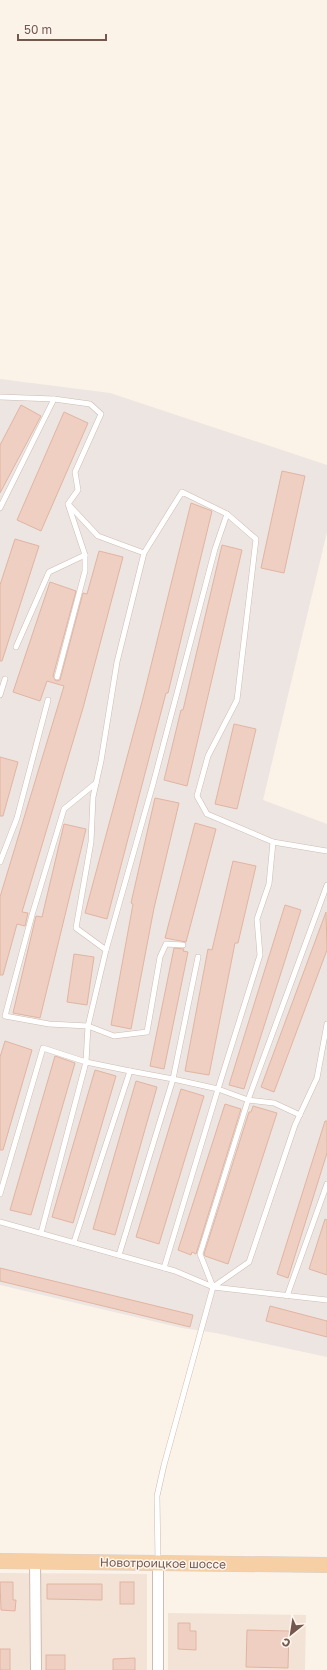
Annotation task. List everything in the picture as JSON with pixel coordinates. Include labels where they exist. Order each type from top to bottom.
[{"type":"main road","name":"Новотроицкое шоссе","points":[[0,1561],[327,1565]]},
{"type":"street","points":[[35,1561],[36,1670]]},
{"type":"street","points":[[158,1563],[158,1670]]},
{"type":"lane","points":[[0,403],[1,397],[54,399],[90,404],[101,414],[75,472],[78,490],[68,504]]},
{"type":"lane","points":[[0,508],[54,399]]},
{"type":"lane","points":[[106,950],[76,928],[91,842],[93,797],[117,662],[144,553],[182,492],[227,514],[256,539],[237,700],[208,756],[197,796],[207,814],[273,842],[327,851]]},
{"type":"lane","points":[[68,504],[98,536],[144,553]]},
{"type":"lane","points":[[57,678],[85,571],[85,555],[68,504]]},
{"type":"lane","points":[[41,1233],[86,1062],[88,1026],[106,950],[153,784],[215,549],[227,514]]},
{"type":"lane","points":[[16,647],[49,572],[85,555]]},
{"type":"lane","points":[[0,695],[5,679]]},
{"type":"lane","points":[[0,862],[18,818],[48,700]]},
{"type":"lane","points":[[96,783],[64,808],[32,915],[5,1016],[49,1024],[88,1026],[114,1036],[146,1032],[160,957],[166,944],[183,945]]},
{"type":"lane","points":[[164,1268],[260,955],[257,919],[269,884],[273,842]]},
{"type":"lane","points":[[158,1563],[159,1488],[213,1287],[200,1254],[248,1100],[327,885]]},
{"type":"lane","points":[[119,1255],[173,1080],[198,957]]},
{"type":"lane","points":[[213,1287],[249,1262],[300,1115],[317,1078],[327,1024]]},
{"type":"lane","points":[[0,1194],[43,1048],[86,1062],[218,1089],[248,1100],[274,1103],[300,1115]]},
{"type":"lane","points":[[74,1242],[130,1071]]},
{"type":"lane","points":[[287,1296],[327,1184]]},
{"type":"lane","points":[[0,1222],[164,1268],[213,1287],[327,1300]]},
{"type":"shaded area","points":[[0,379],[110,393],[327,465],[327,532],[263,800],[327,824],[327,1357],[216,1333],[182,1328],[0,1285]]},
{"type":"shaded area","points":[[0,1573],[147,1574],[147,1670],[0,1670]]},
{"type":"shaded area","points":[[168,1613],[306,1615],[305,1670],[168,1670]]},
{"type":"building","points":[[21,405],[41,416],[0,493],[0,445]]},
{"type":"building","points":[[64,412],[88,423],[41,531],[17,520]]},
{"type":"building","points":[[282,471],[305,476],[284,573],[261,568]]},
{"type":"building","points":[[191,503],[212,511],[168,693],[166,693],[107,919],[85,913],[143,698]]},
{"type":"building","points":[[15,539],[39,546],[2,661],[0,661],[0,585]]},
{"type":"building","points":[[222,545],[242,550],[187,786],[164,780],[181,710],[183,710]]},
{"type":"building","points":[[99,551],[123,557],[83,708],[22,912],[28,913],[25,926],[17,924],[3,975],[0,975],[0,897],[64,686],[47,681],[40,701],[13,692],[50,582],[76,591],[53,676],[56,681],[60,680],[83,593],[87,594]]},
{"type":"building","points":[[234,724],[256,729],[237,809],[215,804]]},
{"type":"building","points":[[0,757],[18,762],[3,816],[0,816]]},
{"type":"building","points":[[155,798],[179,803],[154,908],[131,1029],[111,1025],[133,904],[131,903]]},
{"type":"building","points":[[195,823],[216,829],[186,942],[165,938]]},
{"type":"building","points":[[64,824],[86,829],[40,1018],[13,1013],[36,916],[42,917]]},
{"type":"building","points":[[233,861],[256,866],[238,943],[235,943],[209,1075],[185,1071],[208,949],[212,950]]},
{"type":"building","points":[[285,905],[301,910],[244,1089],[229,1085]]},
{"type":"building","points":[[326,912],[327,950],[274,1092],[261,1087]]},
{"type":"building","points":[[174,948],[184,949],[183,951],[188,952],[164,1069],[150,1066]]},
{"type":"building","points":[[74,954],[94,957],[87,1005],[67,1002]]},
{"type":"building","points":[[5,1041],[32,1050],[3,1150],[0,1150],[0,1057]]},
{"type":"building","points":[[55,1056],[75,1063],[31,1215],[10,1210]]},
{"type":"building","points":[[95,1070],[116,1076],[73,1223],[52,1217]]},
{"type":"building","points":[[136,1081],[157,1087],[115,1235],[93,1229]]},
{"type":"building","points":[[181,1089],[204,1096],[159,1244],[136,1237]]},
{"type":"building","points":[[225,1104],[241,1109],[196,1254],[192,1252],[191,1255],[178,1250]]},
{"type":"building","points":[[253,1106],[277,1113],[228,1264],[205,1256],[204,1254],[249,1112],[251,1112]]},
{"type":"building","points":[[325,1121],[327,1121],[327,1153],[288,1278],[277,1274]]},
{"type":"building","points":[[325,1219],[327,1220],[327,1275],[309,1269]]},
{"type":"building","points":[[0,1268],[193,1315],[190,1327],[0,1281]]},
{"type":"building","points":[[270,1306],[327,1321],[327,1337],[266,1321]]},
{"type":"building","points":[[0,1582],[13,1582],[13,1600],[16,1600],[15,1611],[1,1610]]},
{"type":"building","points":[[120,1582],[134,1582],[134,1604],[120,1604]]},
{"type":"building","points":[[47,1584],[102,1584],[102,1600],[47,1599]]},
{"type":"building","points":[[178,1623],[190,1623],[190,1631],[196,1631],[196,1650],[178,1649]]},
{"type":"building","points":[[247,1630],[289,1631],[288,1668],[246,1667]]},
{"type":"building","points":[[0,1649],[10,1649],[10,1670],[0,1670]]},
{"type":"building","points":[[46,1655],[65,1655],[65,1670],[46,1670]]},
{"type":"building","points":[[135,1658],[135,1670],[113,1670],[113,1659]]}]
